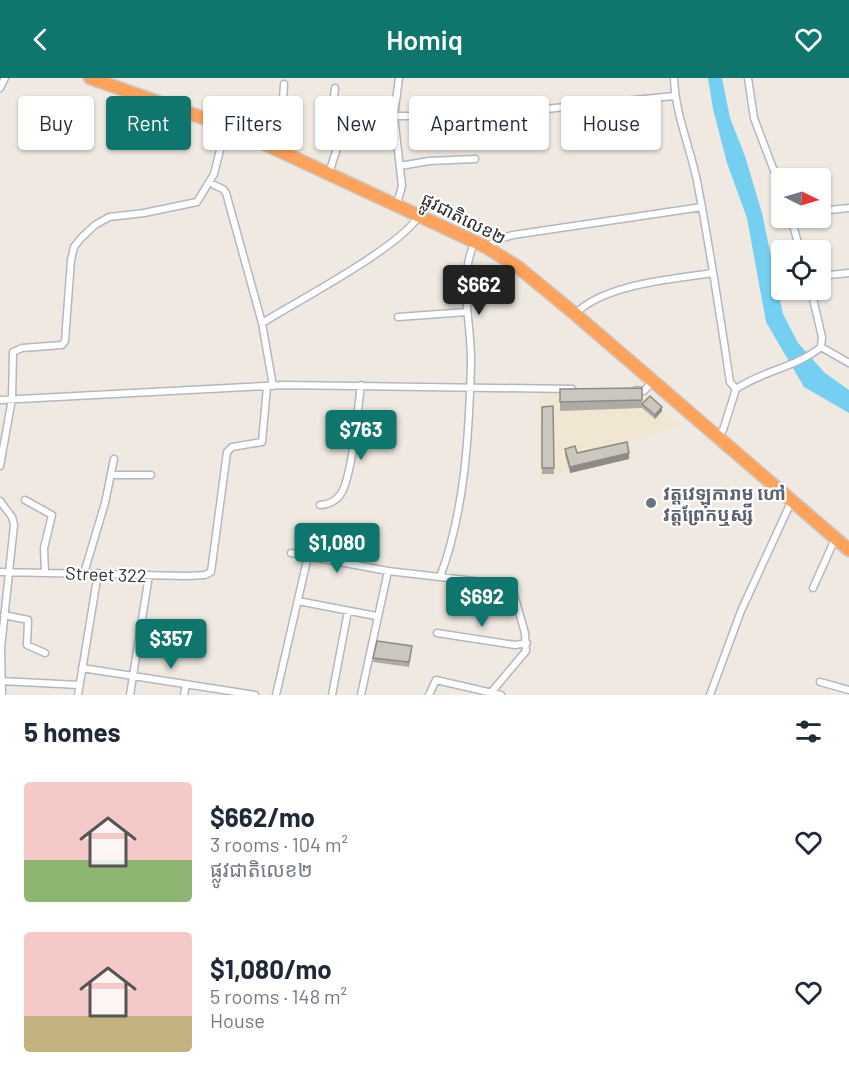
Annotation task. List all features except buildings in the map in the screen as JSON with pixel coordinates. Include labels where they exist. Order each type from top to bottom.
[{"type":"highway","name":"ផ្លូវជាតិលេខ២","points":[[90,78],[203,118]]},
{"type":"highway","name":"ផ្លូវជាតិលេខ២","points":[[282,150],[475,240],[518,267],[849,550]]},
{"type":"street","points":[[0,88],[4,78]]},
{"type":"street","points":[[397,96],[399,78]]},
{"type":"street","points":[[674,78],[674,96],[689,143],[702,207],[730,382],[736,389]]},
{"type":"street","points":[[748,78],[754,118],[773,168]]},
{"type":"street","points":[[283,96],[284,84]]},
{"type":"street","points":[[329,173],[339,142],[332,112],[335,88]]},
{"type":"street","points":[[397,116],[486,114],[674,96]]},
{"type":"street","points":[[397,141],[402,195],[397,204]]},
{"type":"street","points":[[0,466],[12,399],[13,352],[22,348],[62,345],[65,341],[74,247],[95,225],[109,217],[144,213],[197,202],[214,174],[220,150]]},
{"type":"street","points":[[400,166],[429,161],[475,159]]},
{"type":"street","points":[[214,185],[226,193],[262,323],[270,386]]},
{"type":"street","points":[[486,247],[499,239],[513,236],[702,207]]},
{"type":"street","points":[[831,210],[849,208]]},
{"type":"street","points":[[262,323],[379,251],[410,229],[419,214]]},
{"type":"street","points":[[440,577],[456,524],[463,481],[471,361],[467,312],[467,257],[475,240]]},
{"type":"street","points":[[575,314],[586,303],[619,291],[669,279],[713,273]]},
{"type":"street","points":[[831,275],[849,273]]},
{"type":"street","points":[[718,436],[723,430],[736,389],[815,352],[821,346],[822,337],[813,300]]},
{"type":"street","points":[[398,317],[467,312]]},
{"type":"street","points":[[821,346],[849,363]]},
{"type":"street","points":[[633,390],[645,391],[653,381]]},
{"type":"street","points":[[0,400],[270,386],[361,385],[576,389]]},
{"type":"street","points":[[320,506],[326,505],[341,494],[361,385]]},
{"type":"street","name":"Street 322","points":[[0,572],[196,576],[211,572],[227,452],[232,447],[262,442],[270,386]]},
{"type":"street","points":[[84,573],[112,474],[114,459]]},
{"type":"street","points":[[112,474],[151,475]]},
{"type":"street","points":[[25,500],[52,515],[44,548],[45,573]]},
{"type":"street","points":[[710,695],[741,611],[792,500]]},
{"type":"street","points":[[0,501],[12,517],[14,525],[1,648],[2,695]]},
{"type":"street","points":[[813,588],[836,538]]},
{"type":"street","points":[[291,553],[388,571],[512,587],[527,643],[522,658],[489,693]]},
{"type":"street","points":[[276,695],[308,556]]},
{"type":"street","points":[[361,695],[376,616],[388,571]]},
{"type":"street","points":[[78,695],[98,573]]},
{"type":"street","points":[[130,695],[149,575]]},
{"type":"street","points":[[298,601],[376,616]]},
{"type":"street","points":[[332,695],[348,611]]},
{"type":"street","points":[[4,615],[28,620],[27,645],[45,653]]},
{"type":"street","points":[[437,633],[515,645],[527,643]]},
{"type":"street","points":[[82,668],[255,695]]},
{"type":"street","points":[[429,695],[436,680],[501,695]]},
{"type":"street","points":[[1,681],[79,685]]},
{"type":"street","points":[[820,682],[849,690]]},
{"type":"street","points":[[184,695],[186,684]]},
{"type":"shaded area","points":[[539,391],[643,395],[679,425],[628,443],[634,458],[540,480]]},
{"type":"water","points":[[708,78],[722,78],[730,118],[745,156],[762,213],[771,256],[771,300],[780,300],[783,314],[798,343],[825,373],[849,390],[849,413],[804,387],[766,322],[747,218],[727,163],[713,109]]},
{"type":"place","name":"វត្តវេឡុការាម ហៅ វត្តព្រែកឬស្សី","points":[[651,503]]}]
